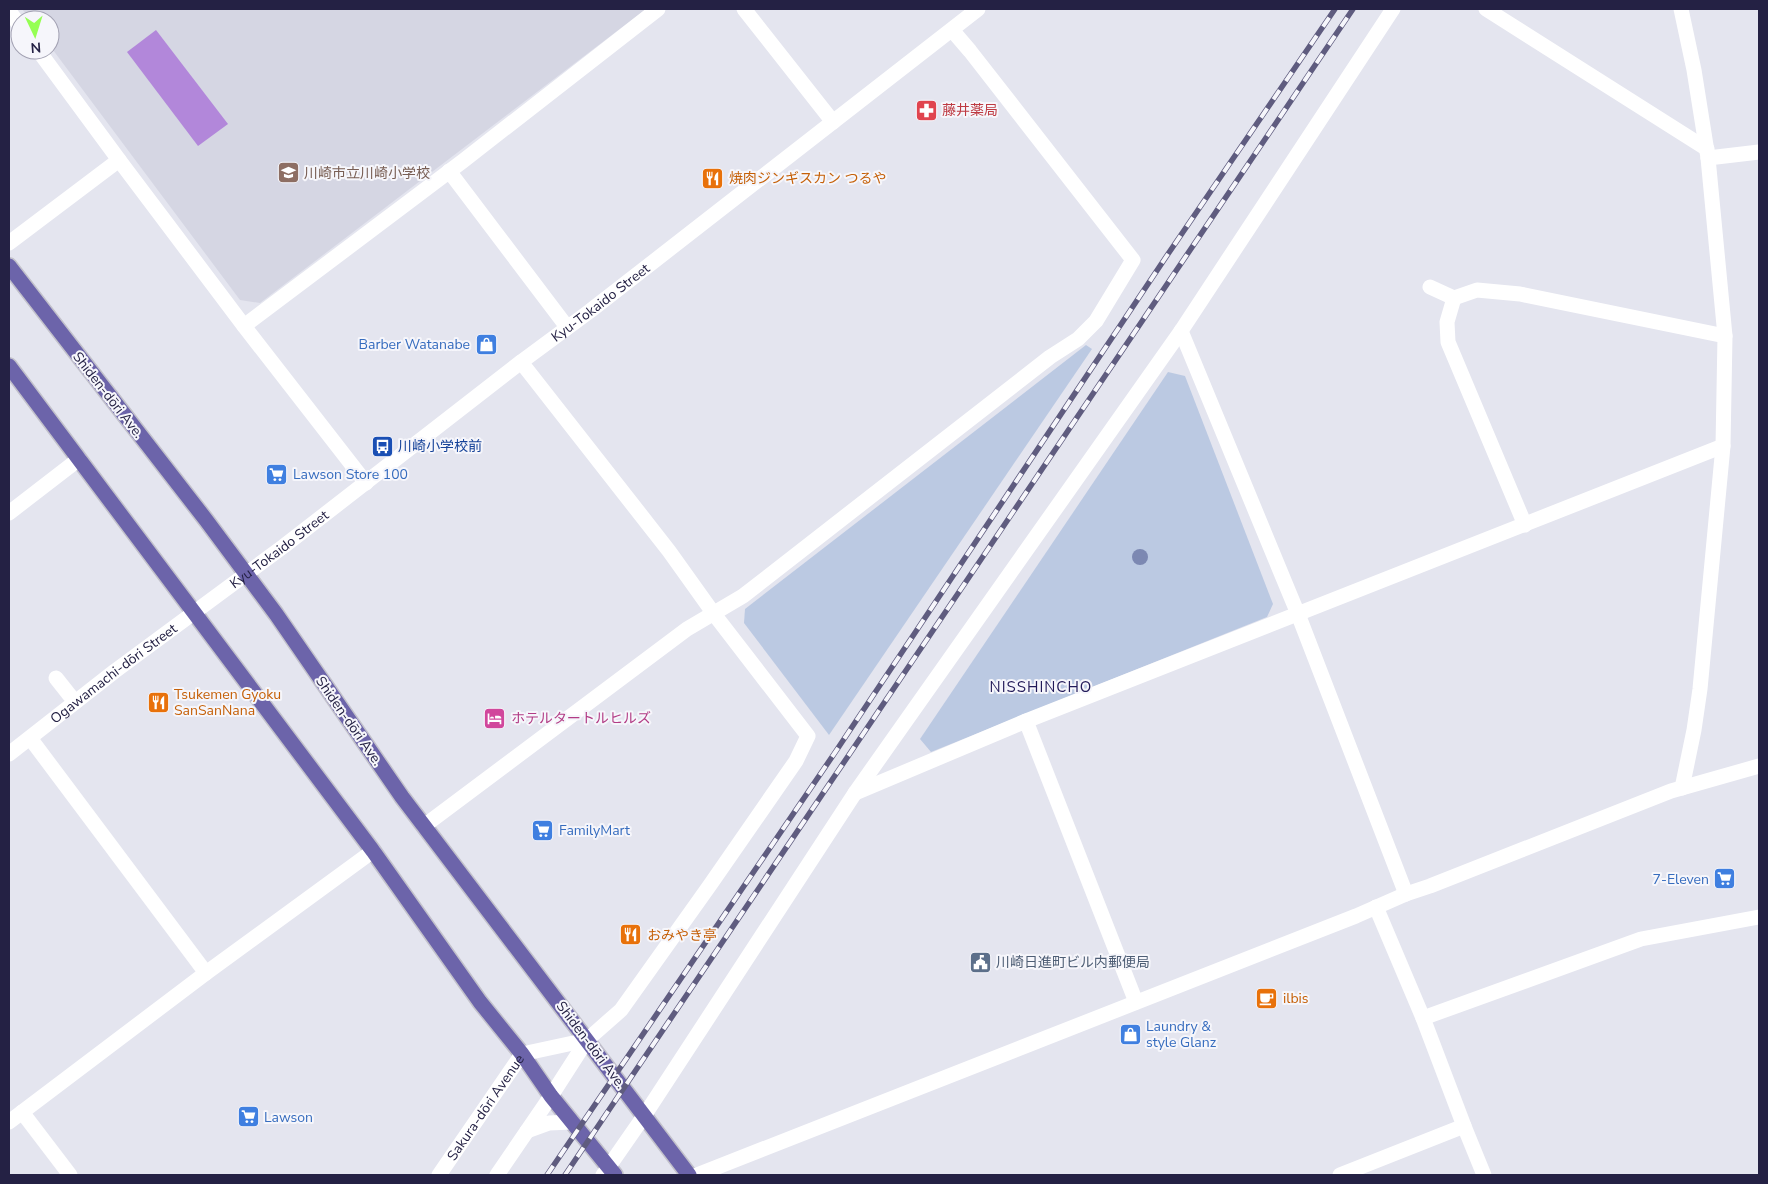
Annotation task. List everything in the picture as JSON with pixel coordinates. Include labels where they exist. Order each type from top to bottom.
[{"type":"main road","name":"Shiden-dōri Ave.","points":[[9,266],[206,520],[276,614],[402,797],[689,1175]]},
{"type":"main road","points":[[9,366],[193,613],[240,672],[373,851],[475,995],[522,1054],[608,1172]]},
{"type":"street","points":[[244,326],[450,171],[658,9]]},
{"type":"street","points":[[744,9],[833,122]]},
{"type":"street","name":"Kyu-Tokaido Street","points":[[220,593],[366,483],[978,9]]},
{"type":"street","points":[[608,1172],[855,793],[1181,330],[1392,9]]},
{"type":"street","points":[[1486,9],[1707,153],[1759,152]]},
{"type":"street","points":[[1681,9],[1707,153],[1725,336],[1723,446],[1700,689],[1682,788]]},
{"type":"street","points":[[424,826],[687,629],[743,596],[1050,357],[1078,339],[1096,321],[1133,260],[970,50],[952,30]]},
{"type":"street","points":[[45,60],[244,326],[366,483]]},
{"type":"street","points":[[9,243],[119,160]]},
{"type":"street","points":[[450,171],[568,327]]},
{"type":"street","points":[[1430,287],[1454,298],[1477,290],[1520,294],[1725,336]]},
{"type":"street","points":[[1454,298],[1447,322],[1448,342],[1525,525]]},
{"type":"street","points":[[1181,330],[1298,614],[1406,894]]},
{"type":"street","points":[[497,1175],[552,1096],[587,1040],[620,1010],[710,885],[796,761],[808,736],[714,614],[669,551],[521,362]]},
{"type":"street","points":[[855,793],[1026,721],[1723,446]]},
{"type":"street","points":[[9,513],[79,459]]},
{"type":"street","name":"Ogawamachi-dōri Street","points":[[9,754],[220,593]]},
{"type":"street","points":[[56,678],[76,702]]},
{"type":"street","points":[[1026,721],[1136,1002]]},
{"type":"street","points":[[30,738],[206,973]]},
{"type":"street","points":[[697,1175],[1406,894],[1682,788],[1759,766]]},
{"type":"street","points":[[9,1122],[206,973],[373,851]]},
{"type":"street","points":[[1376,907],[1484,1175]]},
{"type":"street","points":[[1422,1018],[1641,939],[1759,917]]},
{"type":"street","name":"Sakura-dōri Avenue","points":[[439,1175],[522,1054],[587,1040]]},
{"type":"street","points":[[22,1112],[70,1175]]},
{"type":"street","points":[[527,1131],[549,1123],[572,1122]]},
{"type":"street","points":[[1340,1175],[1464,1126]]},
{"type":"shaded area","name":"川崎市立川崎小学校","points":[[646,9],[260,303],[240,300],[60,59],[60,10],[23,10]]},
{"type":"shaded area","points":[[156,30],[228,124],[198,146],[127,52]]},
{"type":"shaded area","points":[[1086,345],[1092,349],[829,735],[744,623],[745,609]]},
{"type":"shaded area","points":[[1168,372],[1185,376],[1273,604],[1267,617],[931,752],[920,739]]},
{"type":"railway","points":[[547,1175],[834,754],[1168,254],[1335,9]]},
{"type":"railway","points":[[565,1175],[1353,9]]},
{"type":"place","name":"藤井薬局","points":[[926,110]]},
{"type":"place","name":"川崎市立川崎小学校","points":[[288,173]]},
{"type":"place","name":"焼肉ジンギスカン つるや","points":[[713,178]]},
{"type":"place","name":"Barber Watanabe","points":[[486,344]]},
{"type":"place","name":"川崎小学校前","points":[[382,446]]},
{"type":"place","name":"Lawson Store 100","points":[[277,474]]},
{"type":"place","name":"Tsukemen Gyoku SanSanNana","points":[[158,702]]},
{"type":"place","name":"ホテルタートルヒルズ","points":[[495,718]]},
{"type":"place","name":"FamilyMart","points":[[543,830]]},
{"type":"place","name":"7-Eleven","points":[[1725,879]]},
{"type":"place","name":"おみやき亭","points":[[631,935]]},
{"type":"place","name":"川崎日進町ビル内郵便局","points":[[980,962]]},
{"type":"place","name":"ilbis","points":[[1267,998]]},
{"type":"place","name":"Laundry & style Glanz","points":[[1130,1034]]},
{"type":"place","name":"Lawson","points":[[248,1117]]},
{"type":"district","name":"NISSHINCHO","points":[[1041,687]]}]
